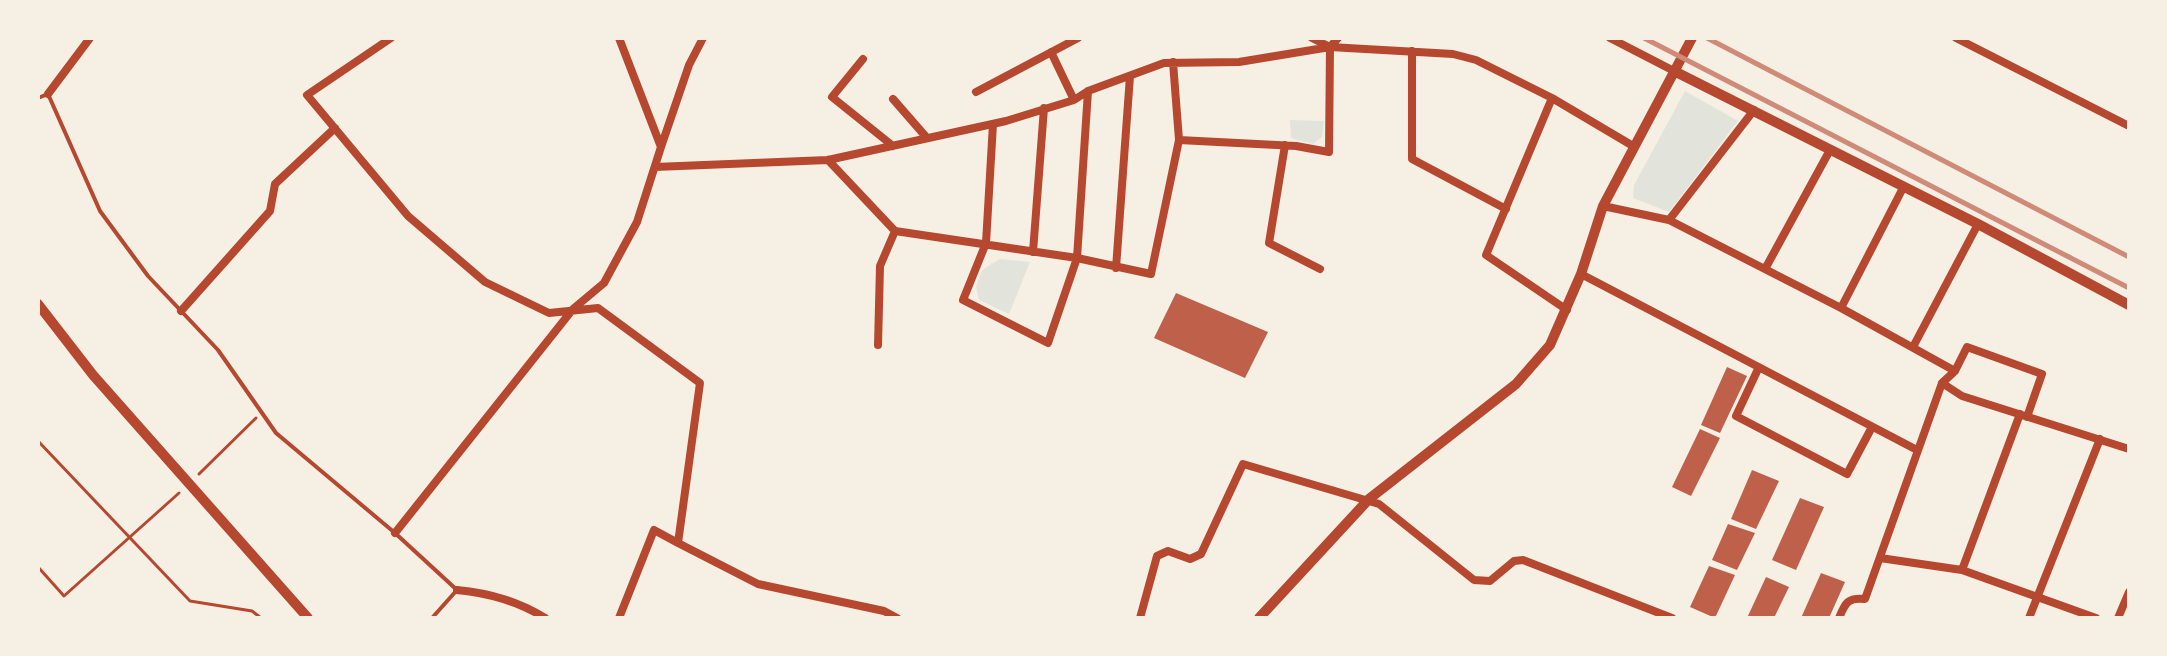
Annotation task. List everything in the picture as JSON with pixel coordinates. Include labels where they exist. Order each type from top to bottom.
[{"type":"street","points":[[48,94],[90,38]]},
{"type":"street","points":[[391,38],[307,95],[408,216],[485,282],[549,313],[598,308],[700,383],[678,543]]},
{"type":"street","points":[[619,38],[661,147]]},
{"type":"street","points":[[395,533],[573,309],[604,283],[637,222],[689,65],[703,38]]},
{"type":"street","points":[[976,92],[1078,38]]},
{"type":"street","points":[[1312,38],[1330,47]]},
{"type":"street","points":[[1179,140],[1285,145],[1329,152],[1330,47],[1338,38]]},
{"type":"street","points":[[1610,38],[1978,224],[2129,305]]},
{"type":"street","points":[[1259,618],[1369,499],[1516,384],[1550,345],[1581,274],[1603,206],[1692,38]]},
{"type":"street","points":[[1956,38],[2129,126]]},
{"type":"street","points":[[655,167],[828,160],[993,124],[1074,100],[1088,91],[1164,63],[1239,62],[1330,47],[1453,54],[1476,60],[1552,98],[1633,146]]},
{"type":"street","points":[[1412,51],[1412,159],[1506,209]]},
{"type":"street","points":[[1051,52],[1074,100]]},
{"type":"street","points":[[863,59],[832,97],[893,146]]},
{"type":"street","points":[[828,160],[895,231],[1077,258],[1151,274],[1179,140],[1173,62]]},
{"type":"street","points":[[1116,268],[1130,76]]},
{"type":"street","points":[[993,124],[986,243],[963,300],[1048,343],[1077,258],[1088,91]]},
{"type":"street","points":[[1552,98],[1486,255],[1567,310]]},
{"type":"street","points":[[893,99],[927,138]]},
{"type":"street","points":[[1033,252],[1044,108]]},
{"type":"street","points":[[1669,220],[1754,110]]},
{"type":"street","points":[[181,311],[270,211],[275,184],[335,128]]},
{"type":"street","points":[[1285,145],[1269,243],[1320,269]]},
{"type":"street","points":[[1765,269],[1830,150]]},
{"type":"street","points":[[1841,308],[1904,186]]},
{"type":"street","points":[[1603,206],[1669,220],[1841,308],[1955,371]]},
{"type":"street","points":[[1913,347],[1978,224]]},
{"type":"street","points":[[878,345],[880,266],[895,231]]},
{"type":"street","points":[[1581,274],[1917,450]]},
{"type":"street","points":[[38,304],[93,375],[308,618]]},
{"type":"street","points":[[1839,618],[1846,603],[1854,598],[1865,599],[1942,383],[1955,371],[1967,347],[2042,374],[1962,570]]},
{"type":"street","points":[[1759,367],[1736,416],[1847,474],[1872,427]]},
{"type":"street","points":[[1942,383],[1962,396],[2129,449]]},
{"type":"street","points":[[2029,618],[2100,439]]},
{"type":"street","points":[[1140,618],[1157,556],[1168,551],[1190,559],[1201,554],[1243,464],[1379,504],[1474,580],[1490,581],[1514,561],[1523,560],[1672,618]]},
{"type":"street","points":[[619,618],[654,530],[758,584],[884,611],[897,618]]},
{"type":"street","points":[[1880,558],[1962,570],[2096,618]]},
{"type":"street","points":[[457,590],[523,604],[545,618]]},
{"type":"street","points":[[2118,618],[2129,592]]},
{"type":"lane","points":[[38,98],[48,94],[100,211],[148,276],[218,350],[276,433],[395,533],[457,590],[432,618]]},
{"type":"path","points":[[38,567],[64,596],[262,412]]},
{"type":"path","points":[[38,441],[190,601],[252,611],[261,618]]},
{"type":"shaded area","points":[[1685,91],[1738,121],[1669,212],[1633,198],[1634,185]]},
{"type":"shaded area","points":[[1290,120],[1324,121],[1322,137],[1313,144],[1291,138]]},
{"type":"shaded area","points":[[1000,259],[1030,262],[1009,314],[979,300],[976,287],[982,270]]},
{"type":"building","points":[[1176,293],[1268,332],[1245,378],[1154,338]]},
{"type":"building","points":[[1727,367],[1747,376],[1720,433],[1701,425]]},
{"type":"building","points":[[1700,429],[1720,438],[1691,496],[1672,487]]},
{"type":"building","points":[[1752,470],[1779,481],[1756,529],[1731,519]]},
{"type":"building","points":[[1800,498],[1824,507],[1796,570],[1772,560]]},
{"type":"building","points":[[1728,524],[1755,533],[1737,570],[1712,560]]},
{"type":"building","points":[[1709,566],[1735,575],[1715,618],[1690,607]]},
{"type":"building","points":[[1821,573],[1845,582],[1829,618],[1801,618]]},
{"type":"building","points":[[1766,577],[1789,587],[1774,618],[1747,618]]},
{"type":"railway","points":[[1644,38],[2129,288]]},
{"type":"railway","points":[[1707,38],[2129,257]]}]
